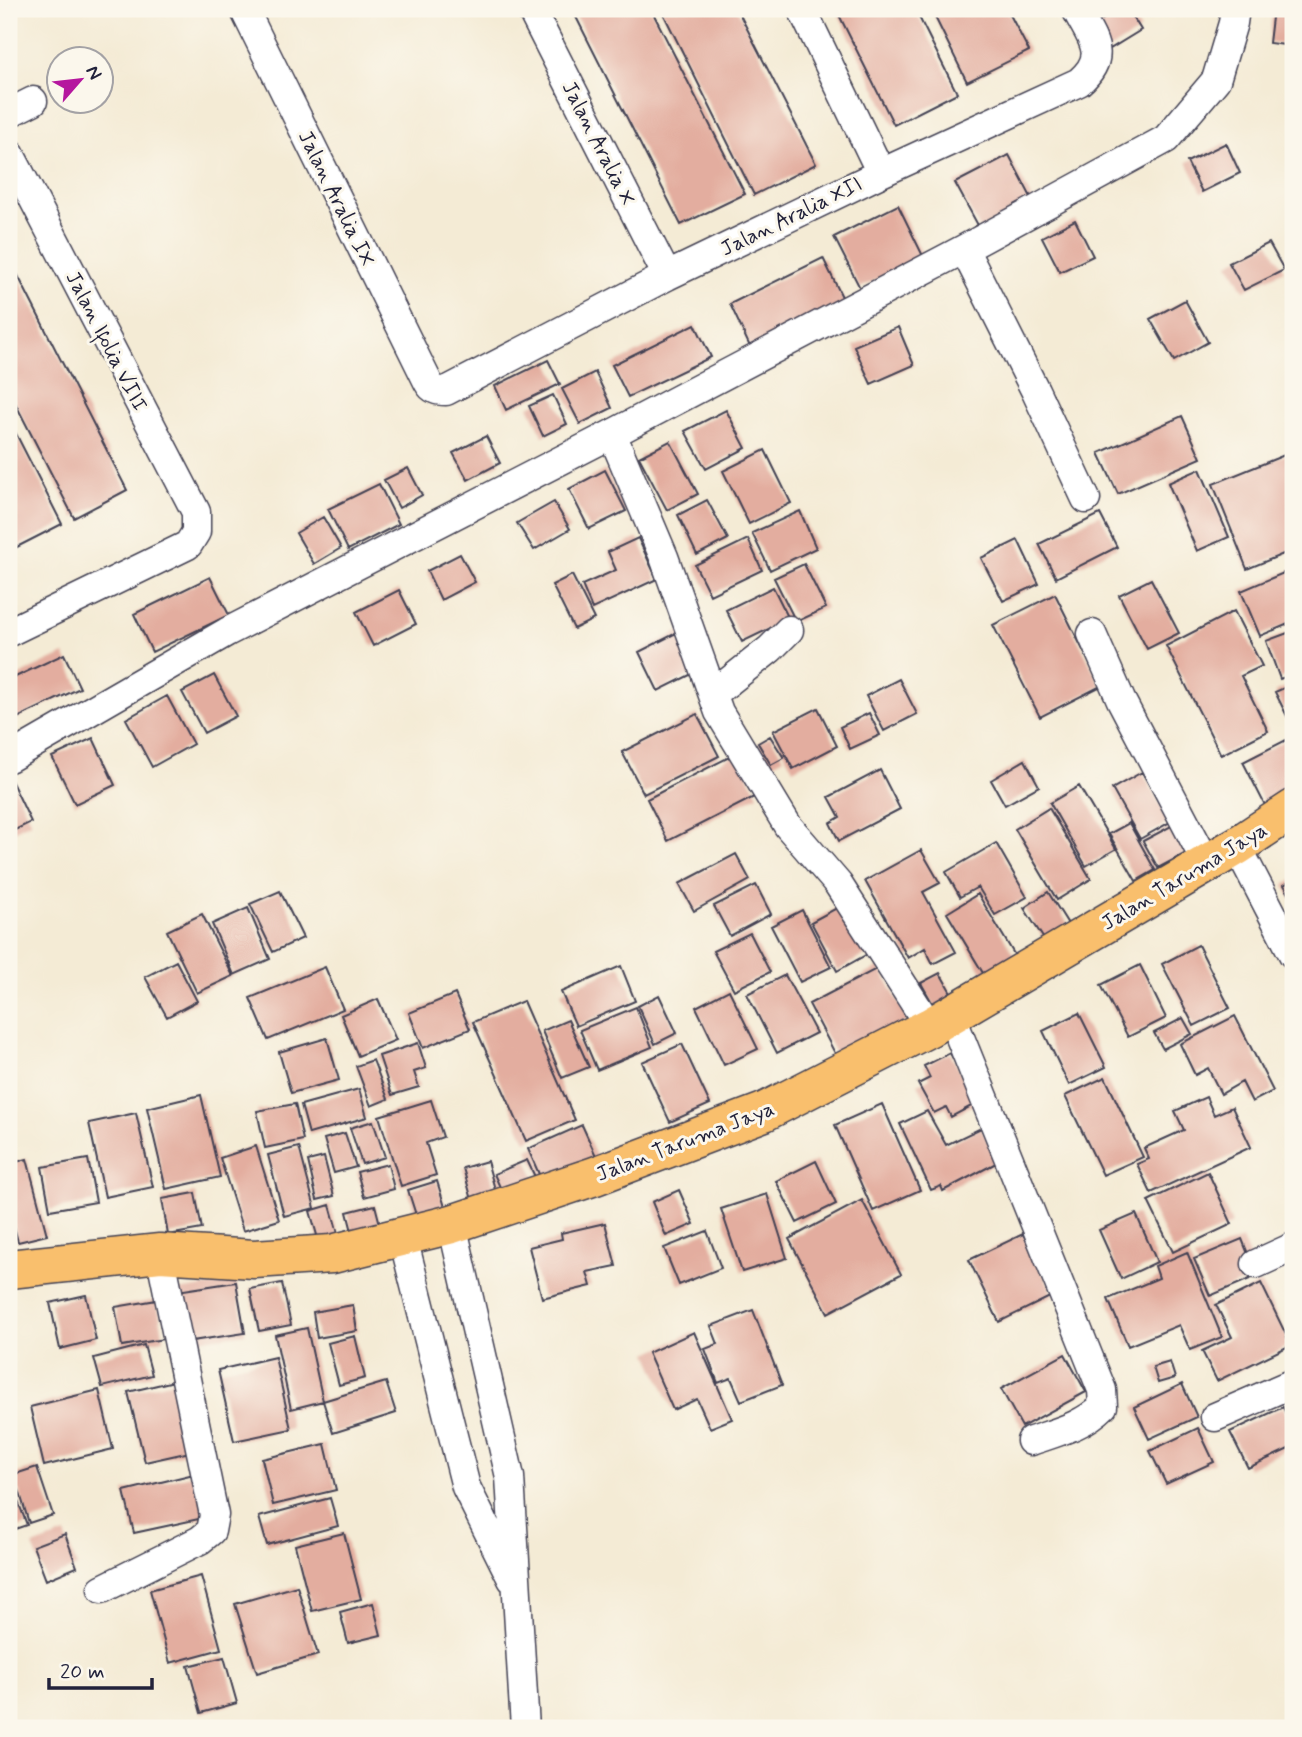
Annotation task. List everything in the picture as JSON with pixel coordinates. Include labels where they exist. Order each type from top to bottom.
[{"type":"main road","name":"Jalan Taruma Jaya","points":[[9,1269],[160,1253],[254,1259],[332,1254],[452,1224],[595,1176],[764,1112],[940,1021],[1222,855],[1293,808]]},
{"type":"street","name":"Jalan Aralia IX","points":[[244,9],[430,387]]},
{"type":"street","name":"Jalan Aralia X","points":[[531,9],[667,276]]},
{"type":"street","points":[[802,9],[881,173]]},
{"type":"street","name":"Jalan Aralia XII","points":[[430,387],[446,391],[667,276],[1079,82],[1092,71],[1096,50],[1076,9]]},
{"type":"street","points":[[9,758],[227,632],[612,434],[964,249],[1166,139],[1216,80],[1235,9]]},
{"type":"street","name":"Jalan Ifolia VIII","points":[[9,152],[196,512],[196,532],[188,545],[9,632]]},
{"type":"street","points":[[964,249],[1086,499]]},
{"type":"street","points":[[612,434],[664,557],[719,712],[788,826],[838,884],[940,1021],[1101,1391],[1103,1406],[1091,1418],[1031,1441]]},
{"type":"street","points":[[713,694],[770,649],[789,630]]},
{"type":"street","points":[[1092,634],[1121,700],[1222,855],[1293,954]]},
{"type":"street","points":[[452,1224],[510,1477],[525,1728]]},
{"type":"street","points":[[403,1238],[466,1487],[518,1591]]},
{"type":"street","points":[[1256,1264],[1293,1247]]},
{"type":"street","points":[[102,1589],[200,1540],[211,1531],[214,1515],[160,1253]]},
{"type":"street","points":[[1215,1417],[1293,1383]]},
{"type":"street","points":[[453,1437],[499,1425]]},
{"type":"building","points":[[572,9],[651,9],[745,194],[681,225]]},
{"type":"building","points":[[661,9],[737,9],[816,164],[754,195]]},
{"type":"building","points":[[836,9],[915,9],[957,93],[894,125]]},
{"type":"building","points":[[931,9],[1007,9],[1029,51],[967,82]]},
{"type":"building","points":[[1119,9],[1128,9],[1141,30],[1105,52],[1090,27]]},
{"type":"building","points":[[1273,9],[1293,9],[1293,46],[1269,43]]},
{"type":"building","points":[[1226,143],[1240,173],[1202,192],[1187,162]]},
{"type":"building","points":[[1009,155],[1033,201],[980,229],[955,183]]},
{"type":"building","points":[[898,205],[923,256],[860,288],[834,237]]},
{"type":"building","points":[[1075,220],[1093,256],[1060,272],[1042,237]]},
{"type":"building","points":[[1269,243],[1284,270],[1244,290],[1229,263]]},
{"type":"building","points":[[9,258],[127,490],[74,518],[9,391]]},
{"type":"building","points":[[823,258],[845,303],[751,349],[730,304]]},
{"type":"building","points":[[1185,300],[1208,342],[1174,361],[1150,319]]},
{"type":"building","points":[[695,324],[711,357],[628,397],[612,365]]},
{"type":"building","points":[[898,327],[914,365],[871,384],[854,346]]},
{"type":"building","points":[[548,360],[560,384],[506,410],[495,386]]},
{"type":"building","points":[[595,372],[612,408],[580,424],[562,389]]},
{"type":"building","points":[[553,395],[567,424],[543,436],[529,406]]},
{"type":"building","points":[[726,410],[746,448],[706,469],[685,431]]},
{"type":"building","points":[[1182,416],[1201,458],[1118,494],[1099,453]]},
{"type":"building","points":[[9,420],[62,524],[9,551]]},
{"type":"building","points":[[486,436],[500,463],[468,480],[453,453]]},
{"type":"building","points":[[670,441],[698,494],[667,510],[639,457]]},
{"type":"building","points":[[765,450],[791,503],[749,524],[723,471]]},
{"type":"building","points":[[1292,452],[1293,550],[1247,569],[1213,484]]},
{"type":"building","points":[[408,468],[422,495],[399,508],[384,480]]},
{"type":"building","points":[[1200,469],[1229,537],[1197,551],[1168,483]]},
{"type":"building","points":[[605,470],[626,511],[589,529],[569,489]]},
{"type":"building","points":[[379,484],[399,524],[348,550],[328,509]]},
{"type":"building","points":[[707,500],[728,539],[697,555],[678,515]]},
{"type":"building","points":[[554,502],[570,529],[534,550],[517,523]]},
{"type":"building","points":[[800,511],[816,548],[770,570],[752,533]]},
{"type":"building","points":[[1100,514],[1117,547],[1056,578],[1039,544]]},
{"type":"building","points":[[323,517],[341,548],[314,564],[296,533]]},
{"type":"building","points":[[638,538],[657,579],[592,609],[582,585],[616,570],[608,552]]},
{"type":"building","points":[[748,539],[762,570],[710,595],[695,565]]},
{"type":"building","points":[[1018,540],[1039,584],[1003,601],[981,558]]},
{"type":"building","points":[[460,554],[475,582],[441,600],[427,571]]},
{"type":"building","points":[[804,564],[826,608],[796,622],[774,578]]},
{"type":"building","points":[[1293,569],[1293,622],[1260,636],[1241,591]]},
{"type":"building","points":[[572,575],[594,619],[574,629],[552,585]]},
{"type":"building","points":[[210,577],[229,615],[152,652],[134,614]]},
{"type":"building","points":[[1151,579],[1179,633],[1147,649],[1119,595]]},
{"type":"building","points":[[773,587],[789,619],[742,642],[726,610]]},
{"type":"building","points":[[399,590],[416,624],[373,646],[356,612]]},
{"type":"building","points":[[1055,594],[1101,686],[1040,717],[993,625]]},
{"type":"building","points":[[1234,611],[1262,666],[1241,676],[1268,731],[1221,755],[1166,646]]},
{"type":"building","points":[[680,631],[700,670],[658,691],[639,652]]},
{"type":"building","points":[[1293,631],[1293,674],[1280,679],[1266,641]]},
{"type":"building","points":[[64,654],[80,688],[9,722],[9,680]]},
{"type":"building","points":[[214,675],[236,716],[204,733],[182,692]]},
{"type":"building","points":[[899,679],[917,714],[884,731],[866,696]]},
{"type":"building","points":[[1293,684],[1293,728],[1275,692]]},
{"type":"building","points":[[167,696],[193,744],[152,767],[126,719]]},
{"type":"building","points":[[818,708],[837,746],[793,769],[773,731]]},
{"type":"building","points":[[869,713],[880,735],[850,749],[840,727]]},
{"type":"building","points":[[697,714],[719,756],[644,794],[622,752]]},
{"type":"building","points":[[770,736],[784,758],[771,765],[758,743]]},
{"type":"building","points":[[93,738],[115,785],[75,804],[52,757]]},
{"type":"building","points":[[1286,740],[1293,753],[1293,803],[1270,815],[1243,762]]},
{"type":"building","points":[[737,753],[758,795],[668,841],[647,799]]},
{"type":"building","points":[[1025,760],[1039,786],[1005,805],[991,780]]},
{"type":"building","points":[[880,770],[900,809],[839,841],[830,823],[840,817],[829,797]]},
{"type":"building","points":[[1142,772],[1170,822],[1140,839],[1112,789]]},
{"type":"building","points":[[9,776],[31,822],[9,833]]},
{"type":"building","points":[[1079,786],[1116,849],[1086,866],[1050,803]]},
{"type":"building","points":[[1049,808],[1091,879],[1057,900],[1015,829]]},
{"type":"building","points":[[1129,823],[1155,870],[1136,881],[1109,834]]},
{"type":"building","points":[[1175,824],[1190,851],[1158,868],[1143,841]]},
{"type":"building","points":[[996,843],[1027,897],[995,915],[978,887],[960,897],[946,872]]},
{"type":"building","points":[[921,850],[940,883],[923,892],[956,952],[933,964],[925,948],[908,958],[865,881]]},
{"type":"building","points":[[736,854],[750,880],[694,911],[679,884]]},
{"type":"building","points":[[1293,880],[1293,901],[1284,885]]},
{"type":"building","points":[[756,885],[771,914],[730,936],[714,906]]},
{"type":"building","points":[[280,891],[303,938],[273,952],[250,904]]},
{"type":"building","points":[[1048,892],[1073,932],[1049,947],[1024,908]]},
{"type":"building","points":[[978,894],[1023,969],[992,988],[947,913]]},
{"type":"building","points":[[844,904],[871,952],[837,971],[811,922]]},
{"type":"building","points":[[248,908],[270,959],[234,975],[212,924]]},
{"type":"building","points":[[802,910],[831,967],[800,982],[771,926]]},
{"type":"building","points":[[202,914],[233,976],[197,993],[167,931]]},
{"type":"building","points":[[750,933],[770,972],[734,990],[713,951]]},
{"type":"building","points":[[1198,945],[1230,1008],[1194,1026],[1162,964]]},
{"type":"building","points":[[176,961],[197,1001],[167,1017],[145,977]]},
{"type":"building","points":[[1140,965],[1166,1018],[1128,1037],[1101,985]]},
{"type":"building","points":[[621,966],[635,1001],[576,1026],[561,992]]},
{"type":"building","points":[[325,967],[343,1009],[268,1040],[250,998]]},
{"type":"building","points":[[880,967],[908,1021],[838,1059],[809,1004]]},
{"type":"building","points":[[940,973],[957,1003],[938,1013],[921,983]]},
{"type":"building","points":[[785,975],[816,1033],[777,1053],[747,994]]},
{"type":"building","points":[[729,990],[758,1049],[724,1065],[696,1007]]},
{"type":"building","points":[[455,994],[470,1029],[423,1048],[409,1013]]},
{"type":"building","points":[[659,995],[677,1033],[655,1044],[638,1006]]},
{"type":"building","points":[[378,999],[396,1040],[358,1056],[341,1015]]},
{"type":"building","points":[[523,1001],[575,1120],[526,1141],[473,1022]]},
{"type":"building","points":[[636,1007],[652,1047],[597,1070],[580,1030]]},
{"type":"building","points":[[1079,1013],[1106,1067],[1069,1085],[1043,1031]]},
{"type":"building","points":[[1235,1016],[1273,1091],[1252,1102],[1242,1082],[1221,1094],[1208,1068],[1195,1075],[1180,1044]]},
{"type":"building","points":[[1183,1018],[1192,1034],[1163,1049],[1154,1033]]},
{"type":"building","points":[[568,1020],[589,1067],[562,1078],[542,1031]]},
{"type":"building","points":[[327,1038],[339,1080],[291,1093],[279,1052]]},
{"type":"building","points":[[418,1043],[426,1068],[414,1072],[419,1087],[392,1095],[379,1056]]},
{"type":"building","points":[[682,1044],[710,1104],[670,1122],[642,1062]]},
{"type":"building","points":[[950,1053],[977,1103],[951,1117],[946,1107],[934,1113],[918,1084],[930,1078],[924,1066]]},
{"type":"building","points":[[373,1060],[388,1099],[371,1106],[356,1066]]},
{"type":"building","points":[[1105,1077],[1143,1157],[1103,1175],[1065,1096]]},
{"type":"building","points":[[359,1089],[367,1117],[309,1134],[301,1105]]},
{"type":"building","points":[[201,1095],[220,1177],[166,1189],[147,1108]]},
{"type":"building","points":[[1206,1097],[1214,1115],[1232,1107],[1251,1147],[1151,1193],[1137,1164],[1149,1159],[1144,1148],[1184,1130],[1175,1111]]},
{"type":"building","points":[[431,1100],[443,1137],[426,1143],[436,1175],[401,1186],[379,1116]]},
{"type":"building","points":[[295,1104],[303,1140],[265,1148],[257,1111]]},
{"type":"building","points":[[882,1104],[920,1190],[873,1211],[835,1125]]},
{"type":"building","points":[[927,1111],[946,1145],[981,1128],[998,1162],[943,1191],[941,1186],[931,1190],[900,1124]]},
{"type":"building","points":[[136,1113],[153,1187],[105,1197],[89,1123]]},
{"type":"building","points":[[373,1121],[385,1157],[362,1164],[350,1128]]},
{"type":"building","points":[[582,1125],[597,1158],[542,1181],[528,1149]]},
{"type":"building","points":[[345,1133],[356,1167],[334,1173],[324,1139]]},
{"type":"building","points":[[256,1146],[279,1220],[243,1231],[220,1158]]},
{"type":"building","points":[[299,1147],[315,1208],[284,1216],[268,1155]]},
{"type":"building","points":[[324,1157],[334,1196],[317,1200],[308,1161]]},
{"type":"building","points":[[27,1159],[47,1235],[18,1242],[9,1207],[9,1164]]},
{"type":"building","points":[[88,1159],[96,1202],[50,1210],[42,1167]]},
{"type":"building","points":[[527,1160],[537,1181],[504,1196],[494,1174]]},
{"type":"building","points":[[487,1161],[498,1200],[474,1207],[463,1168]]},
{"type":"building","points":[[816,1161],[836,1204],[797,1223],[776,1181]]},
{"type":"building","points":[[388,1164],[394,1189],[364,1197],[357,1172]]},
{"type":"building","points":[[1208,1172],[1232,1224],[1173,1252],[1148,1201]]},
{"type":"building","points":[[437,1181],[445,1207],[416,1215],[408,1190]]},
{"type":"building","points":[[679,1190],[694,1224],[666,1236],[652,1202]]},
{"type":"building","points":[[195,1193],[202,1229],[168,1235],[162,1199]]},
{"type":"building","points":[[767,1194],[787,1258],[742,1272],[721,1209]]},
{"type":"building","points":[[862,1200],[901,1274],[828,1313],[789,1239]]},
{"type":"building","points":[[330,1205],[339,1237],[319,1242],[310,1211]]},
{"type":"building","points":[[375,1205],[382,1232],[354,1239],[347,1212]]},
{"type":"building","points":[[1136,1214],[1157,1262],[1121,1279],[1099,1230]]},
{"type":"building","points":[[605,1223],[616,1266],[587,1272],[591,1286],[542,1298],[529,1247],[562,1239],[561,1233]]},
{"type":"building","points":[[707,1231],[721,1268],[679,1285],[664,1248]]},
{"type":"building","points":[[1023,1234],[1054,1295],[999,1322],[969,1260]]},
{"type":"building","points":[[1242,1239],[1257,1276],[1210,1296],[1194,1259]]},
{"type":"building","points":[[1187,1252],[1222,1337],[1190,1350],[1179,1325],[1128,1346],[1108,1299],[1159,1278],[1155,1266]]},
{"type":"building","points":[[236,1282],[245,1333],[185,1342],[177,1291]]},
{"type":"building","points":[[282,1283],[291,1325],[259,1331],[250,1289]]},
{"type":"building","points":[[1261,1283],[1291,1345],[1217,1381],[1202,1351],[1232,1337],[1216,1305]]},
{"type":"building","points":[[86,1295],[96,1340],[60,1349],[50,1303]]},
{"type":"building","points":[[157,1300],[164,1339],[122,1346],[115,1307]]},
{"type":"building","points":[[353,1305],[357,1331],[317,1338],[313,1312]]},
{"type":"building","points":[[753,1310],[782,1385],[741,1401],[731,1378],[718,1383],[705,1349],[718,1344],[711,1326]]},
{"type":"building","points":[[307,1328],[323,1401],[291,1409],[275,1335]]},
{"type":"building","points":[[694,1332],[732,1419],[710,1428],[697,1399],[673,1410],[648,1353]]},
{"type":"building","points":[[355,1336],[365,1378],[339,1385],[328,1343]]},
{"type":"building","points":[[144,1345],[152,1375],[102,1387],[94,1358]]},
{"type":"building","points":[[1065,1354],[1086,1392],[1022,1427],[1001,1389]]},
{"type":"building","points":[[275,1357],[291,1429],[234,1441],[218,1370]]},
{"type":"building","points":[[1170,1362],[1175,1378],[1158,1383],[1153,1367]]},
{"type":"building","points":[[174,1381],[190,1452],[145,1462],[128,1392]]},
{"type":"building","points":[[386,1382],[396,1413],[333,1433],[323,1401]]},
{"type":"building","points":[[1182,1384],[1197,1417],[1149,1439],[1134,1407]]},
{"type":"building","points":[[99,1390],[113,1449],[44,1466],[30,1407]]},
{"type":"building","points":[[1283,1407],[1293,1429],[1293,1447],[1248,1468],[1230,1432]]},
{"type":"building","points":[[1198,1428],[1214,1462],[1166,1484],[1150,1451]]},
{"type":"building","points":[[325,1444],[336,1490],[273,1505],[262,1459]]},
{"type":"building","points":[[37,1467],[53,1515],[29,1523],[19,1490],[9,1494],[9,1476]]},
{"type":"building","points":[[198,1473],[208,1517],[134,1533],[124,1491]]},
{"type":"building","points":[[16,1496],[27,1525],[9,1531],[9,1499]]},
{"type":"building","points":[[330,1498],[338,1526],[267,1545],[259,1517]]},
{"type":"building","points":[[344,1533],[361,1599],[312,1611],[295,1545]]},
{"type":"building","points":[[65,1534],[77,1567],[46,1580],[33,1546]]},
{"type":"building","points":[[201,1576],[221,1649],[170,1663],[150,1590]]},
{"type":"building","points":[[297,1586],[318,1655],[257,1673],[235,1604]]},
{"type":"building","points":[[373,1603],[381,1635],[348,1643],[340,1612]]},
{"type":"building","points":[[224,1657],[237,1703],[201,1713],[188,1666]]}]
